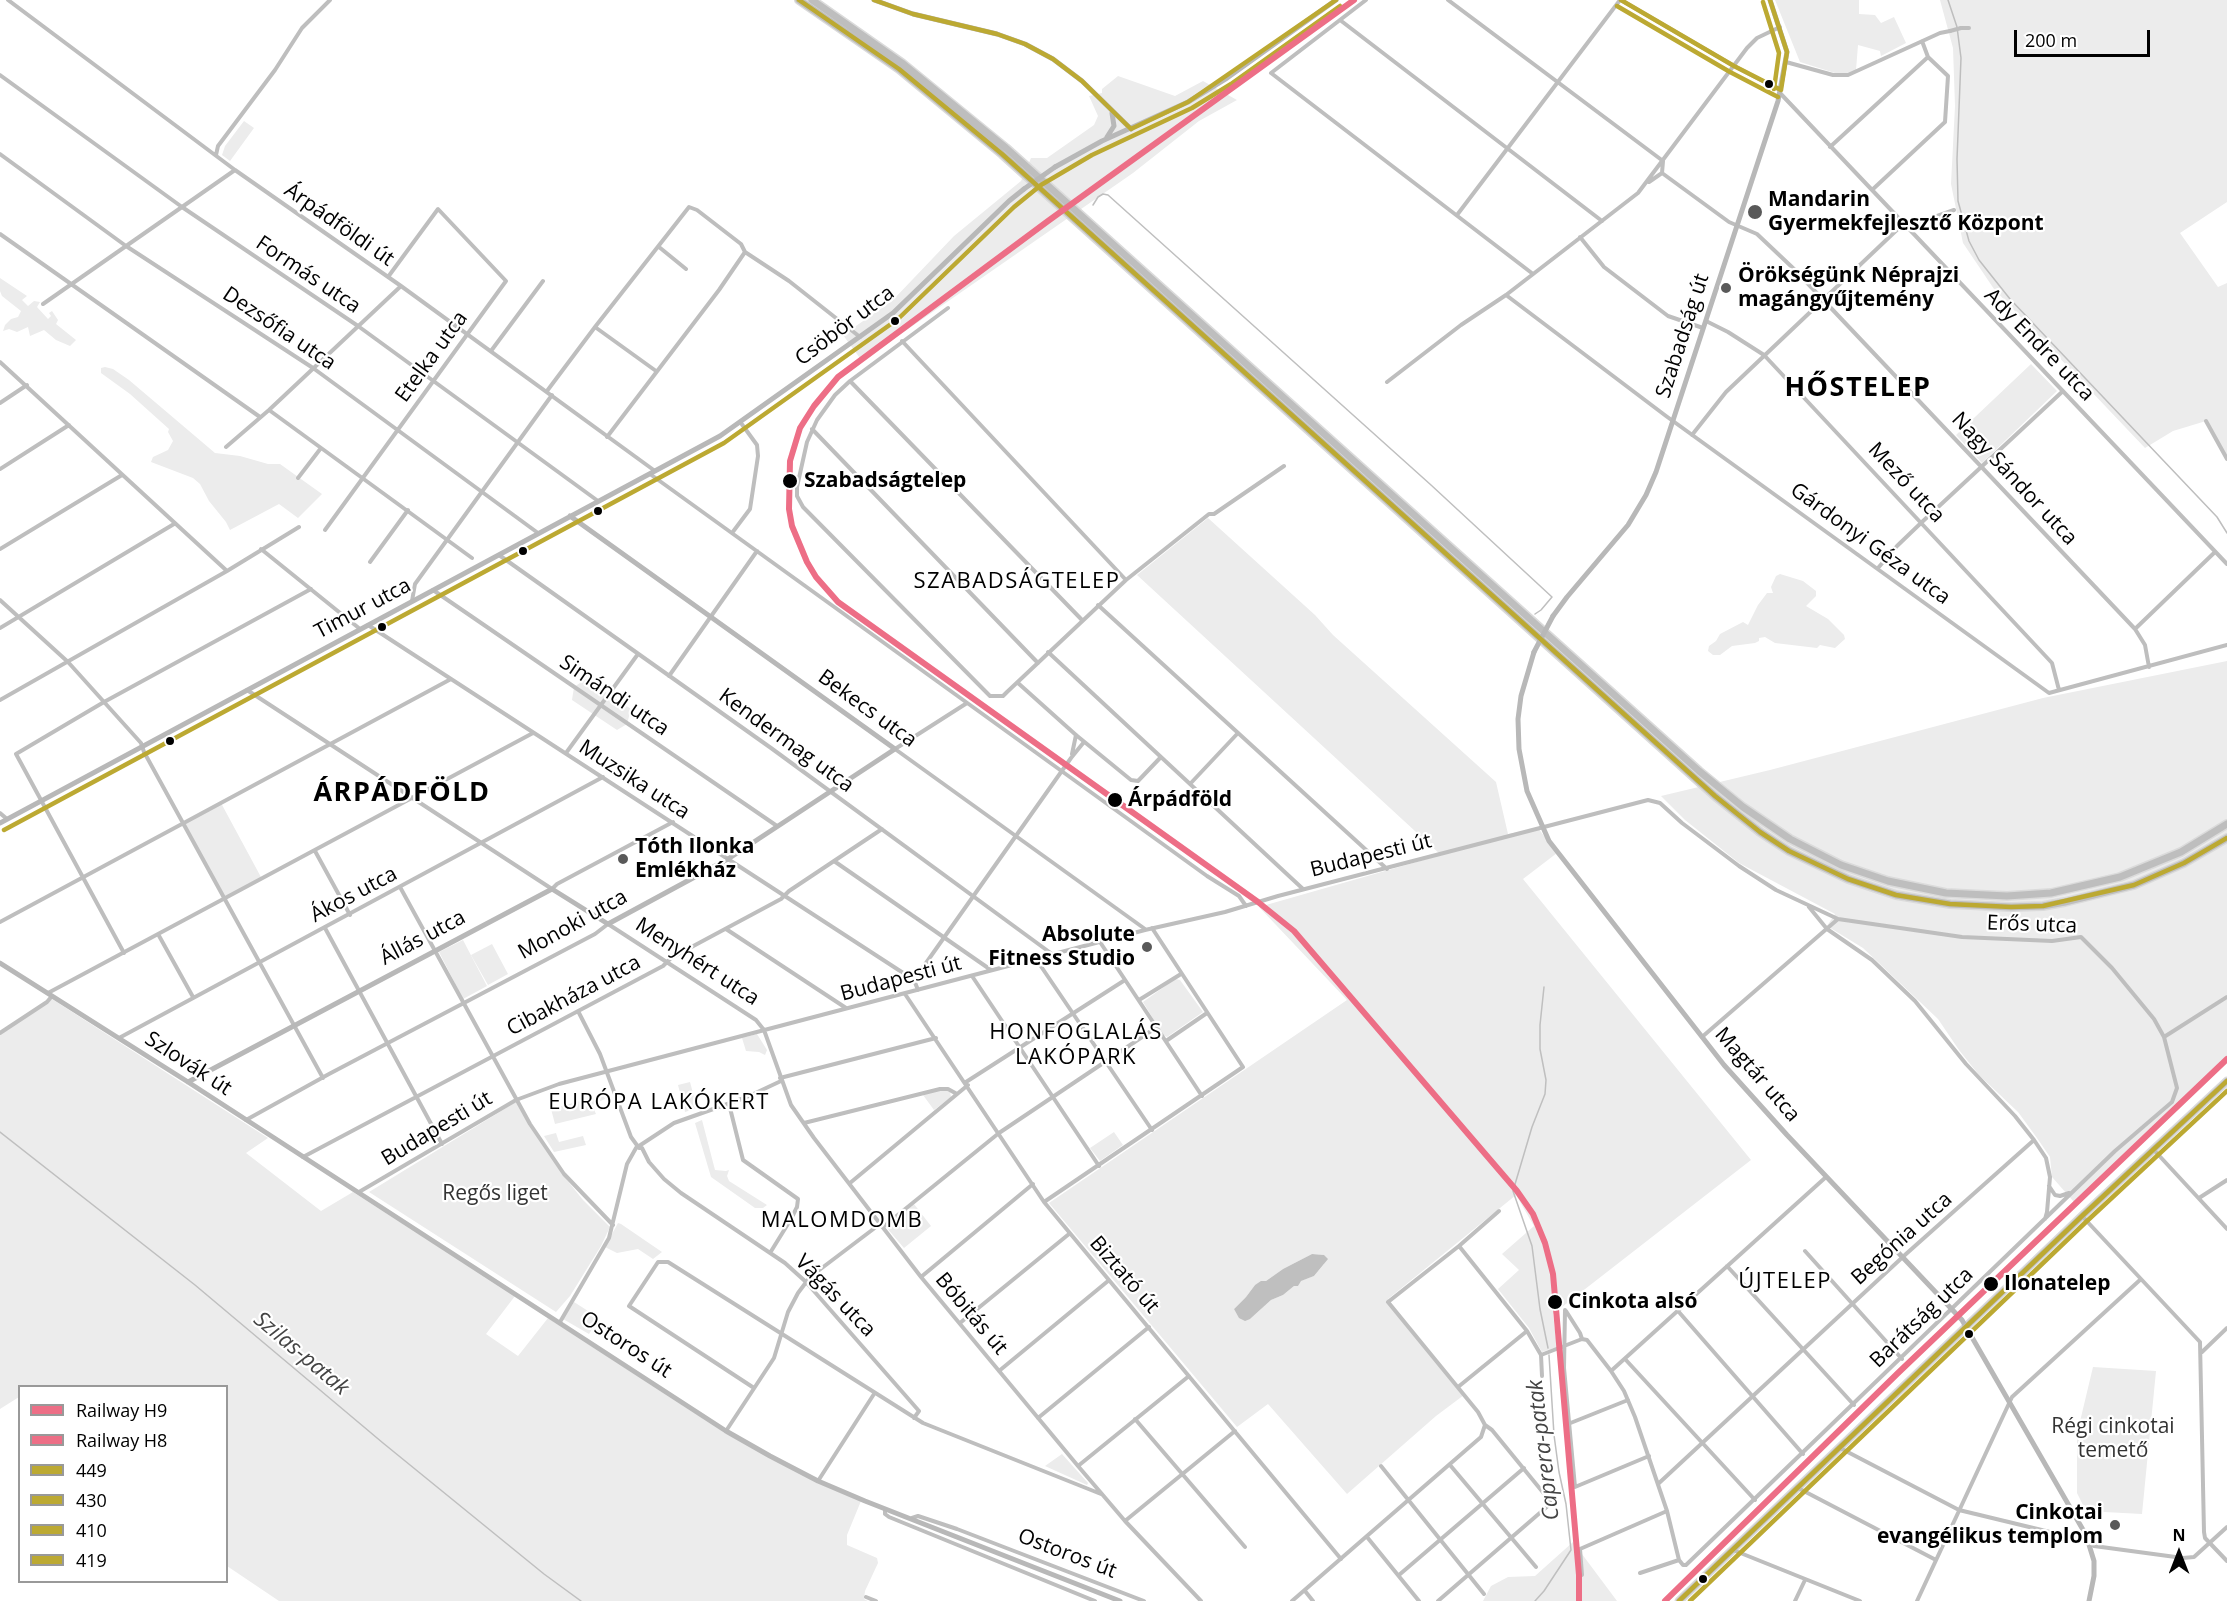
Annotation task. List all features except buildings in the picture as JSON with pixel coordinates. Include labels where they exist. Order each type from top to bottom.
[{"type":"highway","points":[[799,0],[899,69],[1002,154],[1715,796],[1760,832],[1789,851],[1848,879],[1896,894],[1950,904],[2011,907],[2043,906],[2134,885],[2184,863],[2227,838]]},
{"type":"highway","points":[[812,0],[902,63],[1006,148],[1700,771],[1743,807],[1790,838],[1841,864],[1895,883],[1946,893],[1980,896],[2021,895],[2068,890],[2120,877],[2181,852],[2227,824]]},
{"type":"main road","points":[[1679,1601],[2082,1216],[2227,1081]]},
{"type":"street","name":"Árpádföldi út","points":[[8,0],[235,170],[547,391],[732,532],[1207,876],[1239,896],[1246,906]]},
{"type":"street","points":[[216,156],[218,146],[275,70],[297,35],[330,0]]},
{"type":"street","points":[[874,0],[913,14],[997,34],[1025,44],[1063,66],[1082,81],[1131,129]]},
{"type":"street","name":"Csöbör utca","points":[[741,423],[893,313],[1024,189],[1055,167],[1102,141],[1170,111],[1211,88],[1336,0]]},
{"type":"street","points":[[1366,0],[1271,73],[1533,274]]},
{"type":"street","points":[[1448,0],[1663,161]]},
{"type":"street","points":[[1457,215],[1620,0]]},
{"type":"street","name":"Ady Endre utca","points":[[1620,0],[1780,92],[2227,564]]},
{"type":"street","name":"Szabadság út","points":[[1534,652],[1553,616],[1621,534],[1652,484],[1780,92],[1786,62],[1786,48],[1770,0]]},
{"type":"street","points":[[1340,20],[1602,220]]},
{"type":"street","points":[[1387,382],[1461,325],[1506,295],[1638,193],[1750,44],[1780,27]]},
{"type":"street","points":[[1786,62],[1833,75],[1848,75],[1922,41],[1950,31],[1969,28]]},
{"type":"street","points":[[1872,190],[1946,122],[1948,76],[1928,57],[1922,41]]},
{"type":"street","points":[[1830,147],[1928,57]]},
{"type":"street","name":"Formás utca","points":[[0,75],[182,207],[358,326],[598,501]]},
{"type":"street","points":[[1102,141],[1114,126],[1115,121],[1110,109]]},
{"type":"street","name":"Dezsőfia utca","points":[[0,154],[126,246],[313,368],[538,533]]},
{"type":"street","points":[[1646,184],[1662,173],[1663,161]]},
{"type":"street","points":[[43,304],[235,170]]},
{"type":"street","name":"Nagy Sándor utca","points":[[1662,173],[1736,226],[1757,234],[1823,300],[2135,629],[2145,645],[2149,667]]},
{"type":"street","points":[[547,391],[689,207],[697,210],[741,244],[745,252],[789,281],[860,338]]},
{"type":"street","name":"Etelka utca","points":[[325,530],[506,281],[438,209],[388,277]]},
{"type":"street","points":[[1692,435],[1726,392],[1901,226],[1954,210]]},
{"type":"street","points":[[0,234],[260,417]]},
{"type":"street","points":[[1580,237],[1604,267],[1668,316],[1703,328]]},
{"type":"street","points":[[658,247],[686,269]]},
{"type":"street","points":[[608,437],[745,252]]},
{"type":"street","points":[[491,351],[543,281]]},
{"type":"street","points":[[226,447],[401,286]]},
{"type":"street","name":"Gárdonyi Géza utca","points":[[1506,295],[1692,435],[2049,693],[2059,690]]},
{"type":"street","points":[[948,308],[902,340],[835,395],[813,429],[804,454],[797,496],[803,507],[986,694],[994,697],[1003,696],[1126,580],[1209,514],[1214,514],[1284,466]]},
{"type":"street","name":"Mező utca","points":[[1706,321],[1764,355],[2052,663],[2059,690]]},
{"type":"street","points":[[595,327],[656,370]]},
{"type":"street","points":[[902,340],[1126,580]]},
{"type":"street","points":[[0,362],[226,571]]},
{"type":"street","points":[[850,381],[1082,620]]},
{"type":"street","points":[[0,403],[27,385]]},
{"type":"street","points":[[1878,568],[1922,522],[2063,391]]},
{"type":"street","points":[[412,601],[415,584],[552,395]]},
{"type":"street","points":[[268,410],[472,558]]},
{"type":"street","points":[[2206,421],[2227,459]]},
{"type":"street","points":[[732,532],[750,508],[758,456],[757,446],[741,423]]},
{"type":"street","name":"Timur utca","points":[[0,823],[741,423]]},
{"type":"street","points":[[0,469],[69,425]]},
{"type":"street","points":[[813,429],[1038,663]]},
{"type":"street","points":[[298,478],[321,448]]},
{"type":"street","points":[[0,549],[122,475]]},
{"type":"street","points":[[370,562],[408,510]]},
{"type":"street","name":"Bekecs utca","points":[[570,516],[1145,930]]},
{"type":"street","points":[[0,628],[174,524]]},
{"type":"street","points":[[0,700],[299,527]]},
{"type":"street","points":[[261,549],[360,629]]},
{"type":"street","points":[[669,676],[757,550]]},
{"type":"street","points":[[2135,629],[2215,552]]},
{"type":"street","name":"Kendermag utca","points":[[499,555],[1053,954]]},
{"type":"street","points":[[124,952],[16,754],[104,702],[311,590]]},
{"type":"street","name":"Simándi utca","points":[[433,590],[778,827]]},
{"type":"street","points":[[0,600],[68,662],[142,746],[323,1078]]},
{"type":"street","points":[[1098,605],[1386,868]]},
{"type":"street","name":"Muzsika utca","points":[[368,625],[914,980]]},
{"type":"street","points":[[2059,690],[2227,645]]},
{"type":"street","points":[[1048,652],[1303,889]]},
{"type":"street","name":"Magtár utca","points":[[1534,652],[1521,696],[1518,741],[1525,782],[1543,828],[1562,859],[1734,1077],[1967,1327],[2083,1527],[2090,1544],[2094,1569],[2089,1601]]},
{"type":"street","points":[[566,753],[638,654]]},
{"type":"street","points":[[0,922],[451,680]]},
{"type":"street","points":[[1018,683],[1131,780],[1138,781],[1160,758]]},
{"type":"street","name":"Menyhért utca","points":[[247,690],[756,1020],[764,1030]]},
{"type":"street","name":"Monoki utca","points":[[246,1121],[596,934],[608,924],[728,859],[967,703]]},
{"type":"street","points":[[0,1033],[47,1002],[50,995],[124,952],[533,732]]},
{"type":"street","points":[[1190,784],[1238,734]]},
{"type":"street","points":[[1071,758],[1076,735]]},
{"type":"street","points":[[918,990],[914,980],[1084,742]]},
{"type":"street","name":"Ákos utca","points":[[118,1038],[604,777]]},
{"type":"street","name":"Budapesti út","points":[[357,1193],[516,1100],[560,1084],[1639,802],[1655,800],[1739,866],[1776,890],[1807,904]]},
{"type":"street","points":[[0,813],[7,819]]},
{"type":"street","name":"Állás utca","points":[[188,1082],[552,889],[557,884],[673,822]]},
{"type":"street","name":"Cibakháza utca","points":[[302,1158],[663,966],[666,962],[780,899],[882,829]]},
{"type":"street","points":[[315,851],[350,915]]},
{"type":"street","points":[[834,861],[992,970]]},
{"type":"street","points":[[400,887],[516,1100],[564,1174],[613,1225]]},
{"type":"street","points":[[1702,1037],[1838,918],[1807,904]]},
{"type":"street","points":[[1807,904],[1827,928],[1872,960],[1915,1001],[1966,1065],[2015,1116],[2034,1140],[2046,1158],[2050,1177],[2047,1212],[2044,1220]]},
{"type":"street","name":"Erős utca","points":[[1838,918],[1962,937],[2052,941],[2081,937],[2112,968],[2154,1018],[2164,1037],[2177,1088]]},
{"type":"street","points":[[325,928],[442,1144]]},
{"type":"street","points":[[1044,1202],[1243,1067],[1152,928]]},
{"type":"street","points":[[726,929],[846,1009]]},
{"type":"street","points":[[158,934],[193,997]]},
{"type":"street","points":[[1100,942],[1202,1096]]},
{"type":"street","points":[[1036,959],[1152,1130]]},
{"type":"street","name":"Szlovák út","points":[[1,965],[188,1082],[357,1193]]},
{"type":"street","points":[[1139,1000],[1181,974]]},
{"type":"street","points":[[972,976],[1099,1166]]},
{"type":"street","points":[[850,1183],[967,1084],[1125,980]]},
{"type":"street","name":"Biztató út","points":[[905,994],[1044,1202],[1341,1559]]},
{"type":"street","points":[[2164,1037],[2227,997]]},
{"type":"street","name":"Vágás utca","points":[[578,1011],[607,1072],[624,1121],[649,1162],[681,1193],[770,1253],[807,1282],[919,1411],[914,1418]]},
{"type":"street","points":[[1166,1041],[1207,1013]]},
{"type":"street","points":[[726,1431],[774,1358],[788,1312],[807,1282],[999,1133],[1157,1027]]},
{"type":"street","name":"Bóbitás út","points":[[764,1030],[791,1104],[881,1225],[921,1277],[1102,1495],[1201,1601]]},
{"type":"street","points":[[560,1322],[604,1248],[613,1225],[620,1185],[627,1164],[636,1148],[656,1133],[674,1124],[729,1104],[781,1080],[936,1038]]},
{"type":"street","name":"Barátság utca","points":[[1679,1560],[1686,1565],[1755,1500],[2073,1191],[2172,1102],[2177,1088]]},
{"type":"street","points":[[804,1123],[940,1089],[948,1089],[957,1094]]},
{"type":"street","points":[[729,1104],[742,1160],[798,1199],[791,1219],[770,1253]]},
{"type":"street","name":"Begónia utca","points":[[1658,1484],[2034,1140]]},
{"type":"street","points":[[2153,1149],[2227,1229]]},
{"type":"street","points":[[1611,1371],[1826,1176]]},
{"type":"street","points":[[2199,1198],[2227,1180]]},
{"type":"street","points":[[921,1277],[1033,1184]]},
{"type":"street","points":[[2049,1186],[2055,1195],[2060,1196],[2073,1191]]},
{"type":"street","name":"Ostoros út","points":[[357,1193],[726,1431],[818,1481],[1120,1601]]},
{"type":"street","points":[[1438,1601],[1549,1505],[1550,1501],[1492,1430],[1485,1425],[1478,1412],[1388,1302],[1499,1211]]},
{"type":"street","points":[[2082,1216],[2200,1342],[2204,1532],[2209,1543],[2227,1561]]},
{"type":"street","points":[[960,1323],[1069,1234]]},
{"type":"street","points":[[1459,1246],[1527,1331],[1541,1355],[1542,1376]]},
{"type":"street","points":[[1805,1251],[1902,1359]]},
{"type":"street","points":[[754,1388],[629,1306],[658,1262],[668,1262],[874,1394],[934,1429],[1102,1495]]},
{"type":"street","points":[[1727,1266],[1854,1405]]},
{"type":"street","points":[[1917,1601],[2013,1395],[2141,1279]]},
{"type":"street","points":[[999,1371],[1108,1281]]},
{"type":"street","points":[[1582,1339],[1565,1310],[1569,1424],[1575,1487],[1649,1456]]},
{"type":"street","points":[[1678,1311],[1803,1454]]},
{"type":"street","points":[[1038,1418],[1149,1327]]},
{"type":"street","points":[[2201,1352],[2227,1328]]},
{"type":"street","points":[[1458,1387],[1527,1331]]},
{"type":"street","points":[[1541,1355],[1582,1339],[1587,1340],[1611,1371],[1628,1400],[1658,1484],[1679,1560],[1640,1574]]},
{"type":"street","points":[[1625,1359],[1704,1442],[1755,1500]]},
{"type":"street","points":[[1078,1466],[1189,1376]]},
{"type":"street","points":[[818,1481],[874,1394]]},
{"type":"street","points":[[1569,1424],[1628,1400]]},
{"type":"street","points":[[1135,1419],[1245,1547]]},
{"type":"street","points":[[1292,1601],[1481,1437],[1485,1425]]},
{"type":"street","points":[[1125,1521],[1235,1431]]},
{"type":"street","points":[[1840,1448],[1959,1510],[2083,1540],[2090,1544],[2183,1558],[2194,1557],[2227,1527]]},
{"type":"street","points":[[1450,1464],[1536,1567]]},
{"type":"street","points":[[1382,1466],[1484,1594]]},
{"type":"street","points":[[1399,1575],[1524,1468]]},
{"type":"street","points":[[1798,1488],[1936,1560]]},
{"type":"street","name":"Ostoros út","points":[[885,1509],[885,1514],[889,1517],[1095,1601]]},
{"type":"street","points":[[1582,1575],[1581,1549],[1666,1511]]},
{"type":"street","name":"Ostoros út","points":[[911,1518],[918,1516],[957,1529],[1144,1601]]},
{"type":"street","points":[[1367,1537],[1419,1601]]},
{"type":"street","points":[[981,1554],[984,1548]]},
{"type":"street","points":[[1732,1550],[1860,1601]]},
{"type":"street","points":[[1008,1566],[1011,1559]]},
{"type":"street","points":[[1795,1601],[1806,1580]]},
{"type":"street","points":[[1305,1591],[1313,1601]]},
{"type":"street","points":[[1192,1601],[1193,1592]]},
{"type":"street","points":[[866,1597],[876,1601]]},
{"type":"green space","points":[[1775,0],[1859,0],[1859,14],[1875,15],[1881,23],[1894,17],[1906,43],[1881,56],[1880,51],[1858,45],[1856,70],[1848,74],[1838,74],[1800,62]]},
{"type":"green space","points":[[1940,0],[2227,0],[2227,202],[2180,233],[2218,287],[2227,283],[2227,459],[2206,421],[2173,431],[2145,448],[1994,289],[1963,243],[1951,184],[1955,106],[1953,48]]},
{"type":"green space","points":[[1118,76],[1175,96],[1203,81],[1237,100],[1199,121],[1133,173],[862,361],[843,335],[892,301],[954,236],[1021,181],[1031,158],[1047,158],[1094,125],[1098,116],[1089,96],[1102,93],[1102,89]]},
{"type":"green space","points":[[244,121],[254,128],[230,161],[222,155],[225,146]]},
{"type":"green space","points":[[0,278],[27,296],[22,300],[28,306],[34,301],[40,302],[37,307],[48,319],[52,311],[58,320],[56,324],[76,340],[70,346],[56,340],[44,330],[30,336],[28,327],[17,332],[9,329],[3,331],[5,325],[11,319],[18,317],[21,311],[2,296]]},
{"type":"green space","points":[[2031,364],[2057,391],[1982,463],[1956,435]]},
{"type":"green space","points":[[101,368],[113,369],[129,380],[215,453],[240,456],[268,464],[280,464],[322,494],[298,518],[279,504],[230,530],[200,484],[193,478],[151,462],[153,457],[168,450],[173,441],[168,432],[169,429],[130,394],[101,373]]},
{"type":"green space","points":[[1208,518],[1496,782],[1508,834],[1538,828],[1557,853],[1523,879],[1751,1160],[1553,1314],[1557,1347],[1542,1352],[1529,1328],[1498,1289],[1519,1270],[1502,1254],[1534,1226],[1516,1195],[1388,1299],[1464,1395],[1436,1416],[1347,1494],[1268,1404],[1237,1427],[1049,1203],[1347,1000],[1259,907],[1441,855],[1137,575]],"holes":[[[1312,1254],[1324,1255],[1324,1264],[1314,1276],[1300,1281],[1298,1286],[1294,1286],[1283,1295],[1271,1300],[1250,1319],[1234,1309],[1255,1285]]]},
{"type":"green space","points":[[1780,574],[1803,581],[1816,591],[1816,596],[1806,606],[1828,619],[1844,635],[1845,639],[1835,648],[1820,645],[1817,648],[1775,643],[1765,637],[1759,638],[1759,641],[1755,643],[1732,646],[1720,655],[1713,655],[1708,651],[1709,646],[1720,634],[1743,622],[1748,625],[1767,593],[1773,593],[1771,587],[1776,576]]},
{"type":"green space","points":[[2227,661],[2227,1056],[2074,1202],[2052,1177],[2050,1157],[2018,1112],[1979,1075],[1938,1019],[1863,948],[1827,926],[1835,914],[1739,863],[1685,820],[1661,796],[1770,770],[2043,698]]},
{"type":"green space","points":[[586,679],[631,709],[627,724],[617,730],[572,700],[574,687]]},
{"type":"green space","points":[[221,803],[262,879],[225,899],[184,823]]},
{"type":"green space","points":[[463,940],[487,986],[463,999],[439,952]]},
{"type":"green space","points":[[492,944],[508,974],[488,985],[471,955]]},
{"type":"green space","points":[[1175,979],[1180,980],[1203,1012],[1167,1037],[1163,1035],[1143,1002]]},
{"type":"green space","points":[[52,999],[268,1138],[246,1153],[321,1211],[353,1192],[515,1296],[486,1334],[518,1356],[548,1318],[725,1433],[861,1501],[847,1535],[847,1545],[877,1558],[878,1563],[865,1591],[864,1599],[868,1601],[279,1601],[228,1567],[228,1385],[18,1385],[18,1398],[0,1409],[0,1035]]},
{"type":"green space","points":[[757,1034],[767,1050],[765,1055],[746,1051],[742,1038]]},
{"type":"green space","points":[[690,1082],[697,1108],[685,1112],[678,1085]]},
{"type":"green space","points":[[943,1089],[950,1092],[951,1097],[934,1110],[923,1095]]},
{"type":"green space","points":[[603,1095],[605,1099],[592,1105],[596,1114],[555,1124],[551,1109]]},
{"type":"green space","name":"Regős liget","points":[[516,1102],[563,1175],[583,1200],[610,1227],[570,1296],[556,1312],[369,1192]]},
{"type":"green space","points":[[702,1120],[715,1170],[729,1170],[727,1176],[729,1181],[767,1205],[763,1208],[755,1208],[711,1177],[695,1123]]},
{"type":"green space","points":[[1114,1132],[1123,1145],[1100,1161],[1090,1148]]},
{"type":"green space","points":[[556,1133],[559,1142],[583,1136],[586,1145],[554,1152],[544,1136]]},
{"type":"green space","points":[[914,1204],[931,1226],[904,1248],[886,1227]]},
{"type":"green space","points":[[618,1223],[662,1252],[653,1259],[638,1249],[617,1253],[605,1247]]},
{"type":"green space","points":[[574,1302],[599,1318],[589,1334],[563,1319]]},
{"type":"green space","name":"Régi cinkotai temető","points":[[2093,1367],[2156,1371],[2142,1514],[2086,1511],[2077,1493],[2077,1434]]},
{"type":"green space","points":[[1062,1454],[1088,1483],[1087,1485],[1045,1466]]},
{"type":"green space","points":[[1573,1542],[1617,1601],[1483,1601],[1491,1586],[1508,1577],[1535,1576]]},
{"type":"shaded area","points":[[1312,1254],[1324,1255],[1328,1259],[1314,1276],[1301,1281],[1298,1286],[1294,1286],[1283,1295],[1271,1300],[1250,1319],[1245,1321],[1239,1318],[1234,1309],[1255,1285]]},
{"type":"waterway","points":[[1093,205],[1098,197],[1103,194],[1108,195],[1431,485],[1552,597],[1535,614]]},
{"type":"waterway","name":"Caprera-patak","points":[[1544,987],[1540,1049],[1546,1080],[1545,1094],[1532,1127],[1513,1191],[1532,1246],[1540,1309],[1548,1348]]},
{"type":"waterway","name":"Szilas-patak","points":[[0,1132],[195,1285],[383,1443],[544,1574],[581,1601]]},
{"type":"waterway","name":"Caprera-patak","points":[[1535,1601],[1571,1550],[1554,1435],[1549,1355]]},
{"type":"tram line","points":[[1948,0],[1957,27],[1961,58],[1957,159],[1958,201],[1969,241],[1979,260],[2010,299],[2217,517],[2227,533]]},
{"type":"rail line","name":"H9","points":[[1354,0],[1048,221],[838,377],[814,406],[800,428],[790,461],[789,509],[792,526],[807,562],[816,577],[838,602],[1258,902],[1294,931],[1517,1191],[1533,1214],[1545,1243],[1553,1274],[1579,1575],[1579,1601]]},
{"type":"rail line","name":"H8","points":[[1665,1601],[1898,1373],[2227,1059]]},
{"type":"transit line","name":"449","points":[[799,0],[899,69],[1002,154],[1715,796],[1760,832],[1789,851],[1848,879],[1896,895],[1950,904],[2011,907],[2043,906],[2134,885],[2184,863],[2227,838]]},
{"type":"transit line","name":"449","points":[[874,0],[913,14],[997,34],[1025,44],[1053,59],[1082,81],[1131,129]]},
{"type":"transit line","name":"449","points":[[1131,129],[1188,102],[1336,0]]},
{"type":"transit line","name":"449","points":[[1621,0],[1734,66],[1781,90]]},
{"type":"transit line","name":"449","points":[[1770,0],[1787,52],[1781,90]]},
{"type":"transit line","name":"419","points":[[1763,2],[1779,53],[1774,89]]},
{"type":"transit line","name":"419","points":[[4,830],[724,443],[898,319],[1014,207],[1041,185],[1092,155],[1192,108],[1231,84],[1340,6]]},
{"type":"transit line","name":"419","points":[[1617,6],[1730,72],[1778,97]]},
{"type":"transit line","name":"430","points":[[1679,1601],[2082,1216],[2227,1081]]},
{"type":"transit line","name":"410","points":[[1690,1601],[2087,1221],[2227,1091]]},
{"type":"place","name":"Mandarin Gyermekfejlesztő Központ","points":[[1755,212]]},
{"type":"place","name":"Örökségünk Néprajzi magángyűjtemény","points":[[1726,288]]},
{"type":"place","name":"Szabadságtelep","points":[[790,481]]},
{"type":"place","name":"Árpádföld","points":[[1115,800]]},
{"type":"place","name":"Tóth Ilonka Emlékház","points":[[623,859]]},
{"type":"place","name":"Absolute Fitness Studio","points":[[1147,947]]},
{"type":"place","name":"Ilonatelep","points":[[1991,1284]]},
{"type":"place","name":"Cinkota alsó","points":[[1555,1302]]},
{"type":"place","name":"Cinkotai evangélikus templom","points":[[2115,1525]]},
{"type":"district","name":"HŐSTELEP","points":[[1858,388]]},
{"type":"district","name":"SZABADSÁGTELEP","points":[[1017,582]]},
{"type":"district","name":"ÁRPÁDFÖLD","points":[[402,793]]},
{"type":"district","name":"HONFOGLALÁS LAKÓPARK","points":[[1076,1046]]},
{"type":"district","name":"EURÓPA LAKÓKERT","points":[[659,1103]]},
{"type":"district","name":"MALOMDOMB","points":[[842,1221]]},
{"type":"district","name":"ÚJTELEP","points":[[1785,1282]]}]
